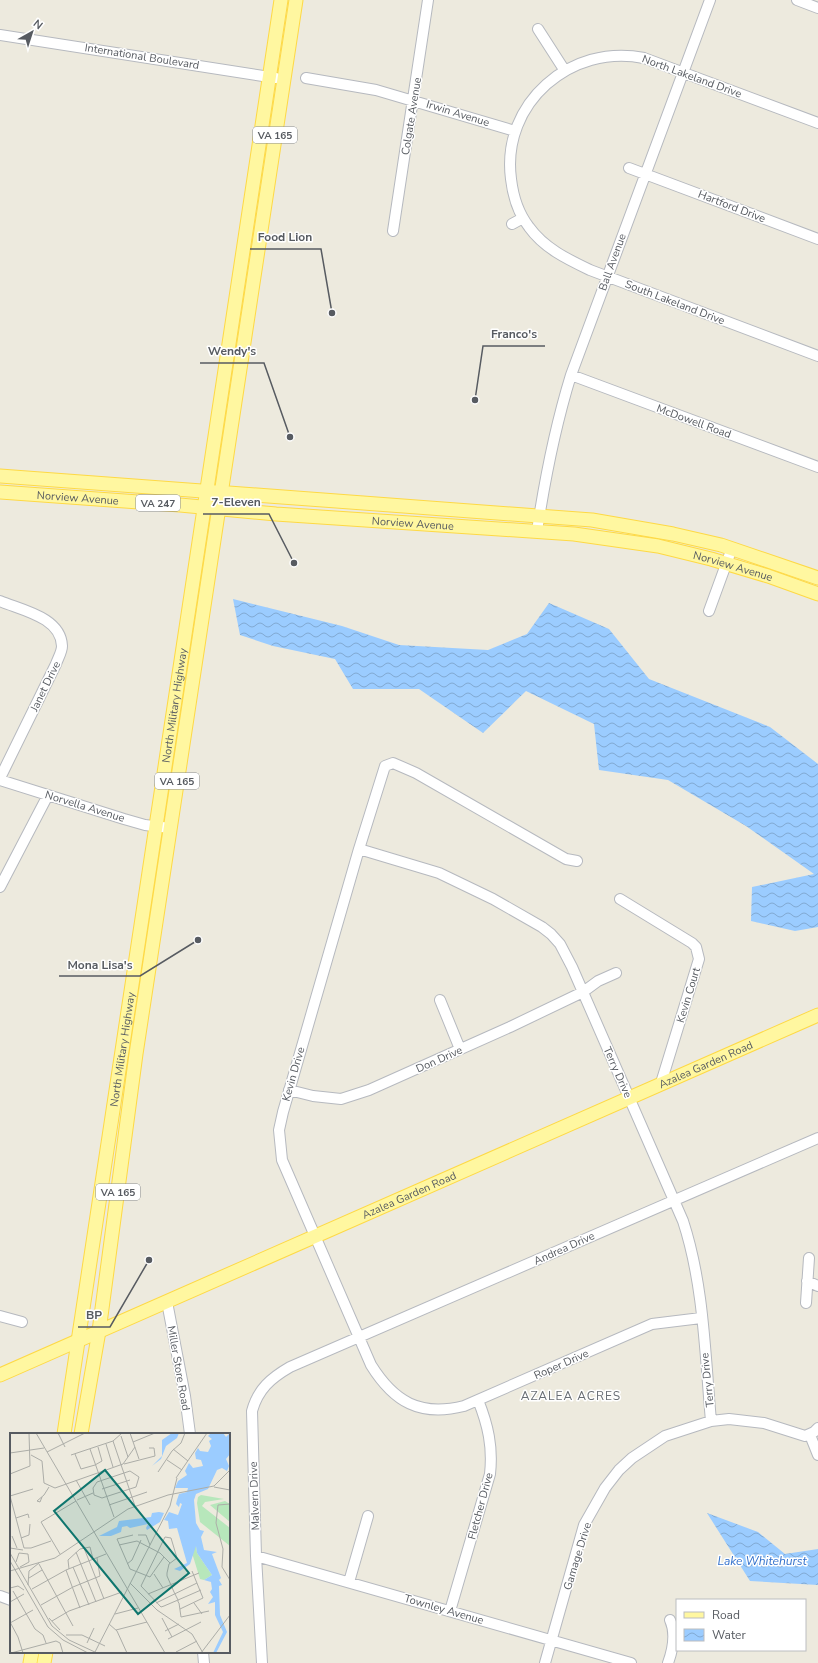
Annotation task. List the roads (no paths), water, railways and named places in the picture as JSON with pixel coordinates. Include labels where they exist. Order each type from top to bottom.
[{"type":"main road","name":"North Military Highway","points":[[64,1433],[281,0]]},
{"type":"main road","name":"North Military Highway","points":[[81,1433],[99,1331],[136,1054],[296,0]]},
{"type":"main road","name":"Norview Avenue","points":[[0,476],[539,516],[626,525],[732,548],[818,578]]},
{"type":"main road","name":"Norview Avenue","points":[[0,492],[537,531],[621,540],[658,546],[727,563],[818,594]]},
{"type":"main road","name":"Azalea Garden Road","points":[[0,1375],[818,1015]]},
{"type":"main road","points":[[30,1663],[32,1653]]},
{"type":"main road","points":[[44,1663],[46,1653]]},
{"type":"street","name":"Colgate Avenue","points":[[394,231],[428,0]]},
{"type":"street","name":"Ball Avenue","points":[[537,531],[552,447],[571,375],[710,0]]},
{"type":"street","points":[[797,0],[818,8]]},
{"type":"street","points":[[538,29],[565,71]]},
{"type":"street","name":"International Boulevard","points":[[0,35],[284,79]]},
{"type":"street","name":"North Lakeland Drive","points":[[515,131],[527,108],[540,91],[565,71],[594,58],[624,55],[644,58],[684,72],[818,123]]},
{"type":"street","name":"Irwin Avenue","points":[[306,78],[376,90],[515,131]]},
{"type":"street","name":"South Lakeland Drive","points":[[515,131],[510,172],[517,206],[523,218],[537,238],[558,254],[607,276],[818,356]]},
{"type":"street","name":"Hartford Drive","points":[[629,168],[818,239]]},
{"type":"street","points":[[512,224],[523,218]]},
{"type":"street","name":"McDowell Road","points":[[571,375],[818,468]]},
{"type":"street","points":[[709,612],[732,548]]},
{"type":"street","name":"Janet Drive","points":[[0,601],[45,619],[52,624],[58,632],[62,646],[56,664],[0,779]]},
{"type":"street","name":"Kevin Drive","points":[[400,1399],[388,1389],[379,1378],[358,1337],[282,1160],[279,1145],[279,1130],[289,1090],[359,849],[385,766],[393,762],[416,773],[566,859],[577,860]]},
{"type":"street","name":"Norvella Avenue","points":[[0,779],[124,819],[156,827],[170,828]]},
{"type":"street","points":[[0,887],[48,795]]},
{"type":"street","name":"Terry Drive","points":[[359,849],[439,873],[493,899],[542,927],[560,944],[583,992],[674,1200],[690,1243],[701,1318],[711,1421]]},
{"type":"street","name":"Kevin Court","points":[[620,899],[692,942],[698,953],[699,959],[661,1083]]},
{"type":"street","name":"Don Drive","points":[[289,1090],[332,1099],[345,1098],[369,1090],[583,992],[598,981],[616,973]]},
{"type":"street","points":[[440,1000],[460,1048]]},
{"type":"street","name":"Andrea Drive","points":[[310,1358],[818,1138]]},
{"type":"street","points":[[806,1303],[809,1258]]},
{"type":"street","points":[[807,1281],[818,1286]]},
{"type":"street","name":"Miller Store Road","points":[[167,1302],[185,1396],[190,1433]]},
{"type":"street","points":[[0,1316],[22,1322]]},
{"type":"street","name":"Roper Drive","points":[[400,1399],[417,1407],[443,1410],[464,1406],[652,1324],[701,1318]]},
{"type":"street","name":"Malvern Drive","points":[[262,1663],[256,1556],[252,1411],[259,1393],[274,1376],[310,1358]]},
{"type":"street","name":"Fletcher Drive","points":[[450,1611],[490,1474],[491,1460],[488,1427],[478,1400]]},
{"type":"street","name":"Gamage Drive","points":[[545,1663],[584,1525],[605,1488],[619,1470],[654,1442],[680,1430],[711,1421],[748,1420],[780,1427],[805,1436],[814,1431],[818,1455]]},
{"type":"street","points":[[349,1582],[368,1516]]},
{"type":"street","name":"Townley Avenue","points":[[256,1556],[631,1663]]},
{"type":"street","points":[[0,1596],[10,1600]]},
{"type":"street","points":[[668,1663],[674,1631],[670,1620]]},
{"type":"street","points":[[203,1653],[204,1663]]},
{"type":"water","points":[[233,599],[342,626],[399,645],[488,650],[527,634],[549,603],[609,629],[649,679],[770,727],[818,764],[818,927],[795,931],[751,921],[752,887],[814,874],[746,826],[668,780],[599,770],[594,724],[526,691],[483,733],[419,689],[353,689],[335,659],[273,646],[240,635]]},
{"type":"water","name":"Lake Whitehurst","points":[[707,1513],[758,1532],[785,1554],[818,1549],[818,1585],[750,1581]]},
{"type":"place","name":"Food Lion","points":[[332,313]]},
{"type":"place","name":"Franco's","points":[[475,400]]},
{"type":"place","name":"Wendy's","points":[[290,437]]},
{"type":"place","name":"7-Eleven","points":[[294,563]]},
{"type":"place","name":"Mona Lisa's","points":[[198,940]]},
{"type":"place","name":"BP","points":[[149,1260]]},
{"type":"district","name":"AZALEA ACRES","points":[[571,1396]]}]
